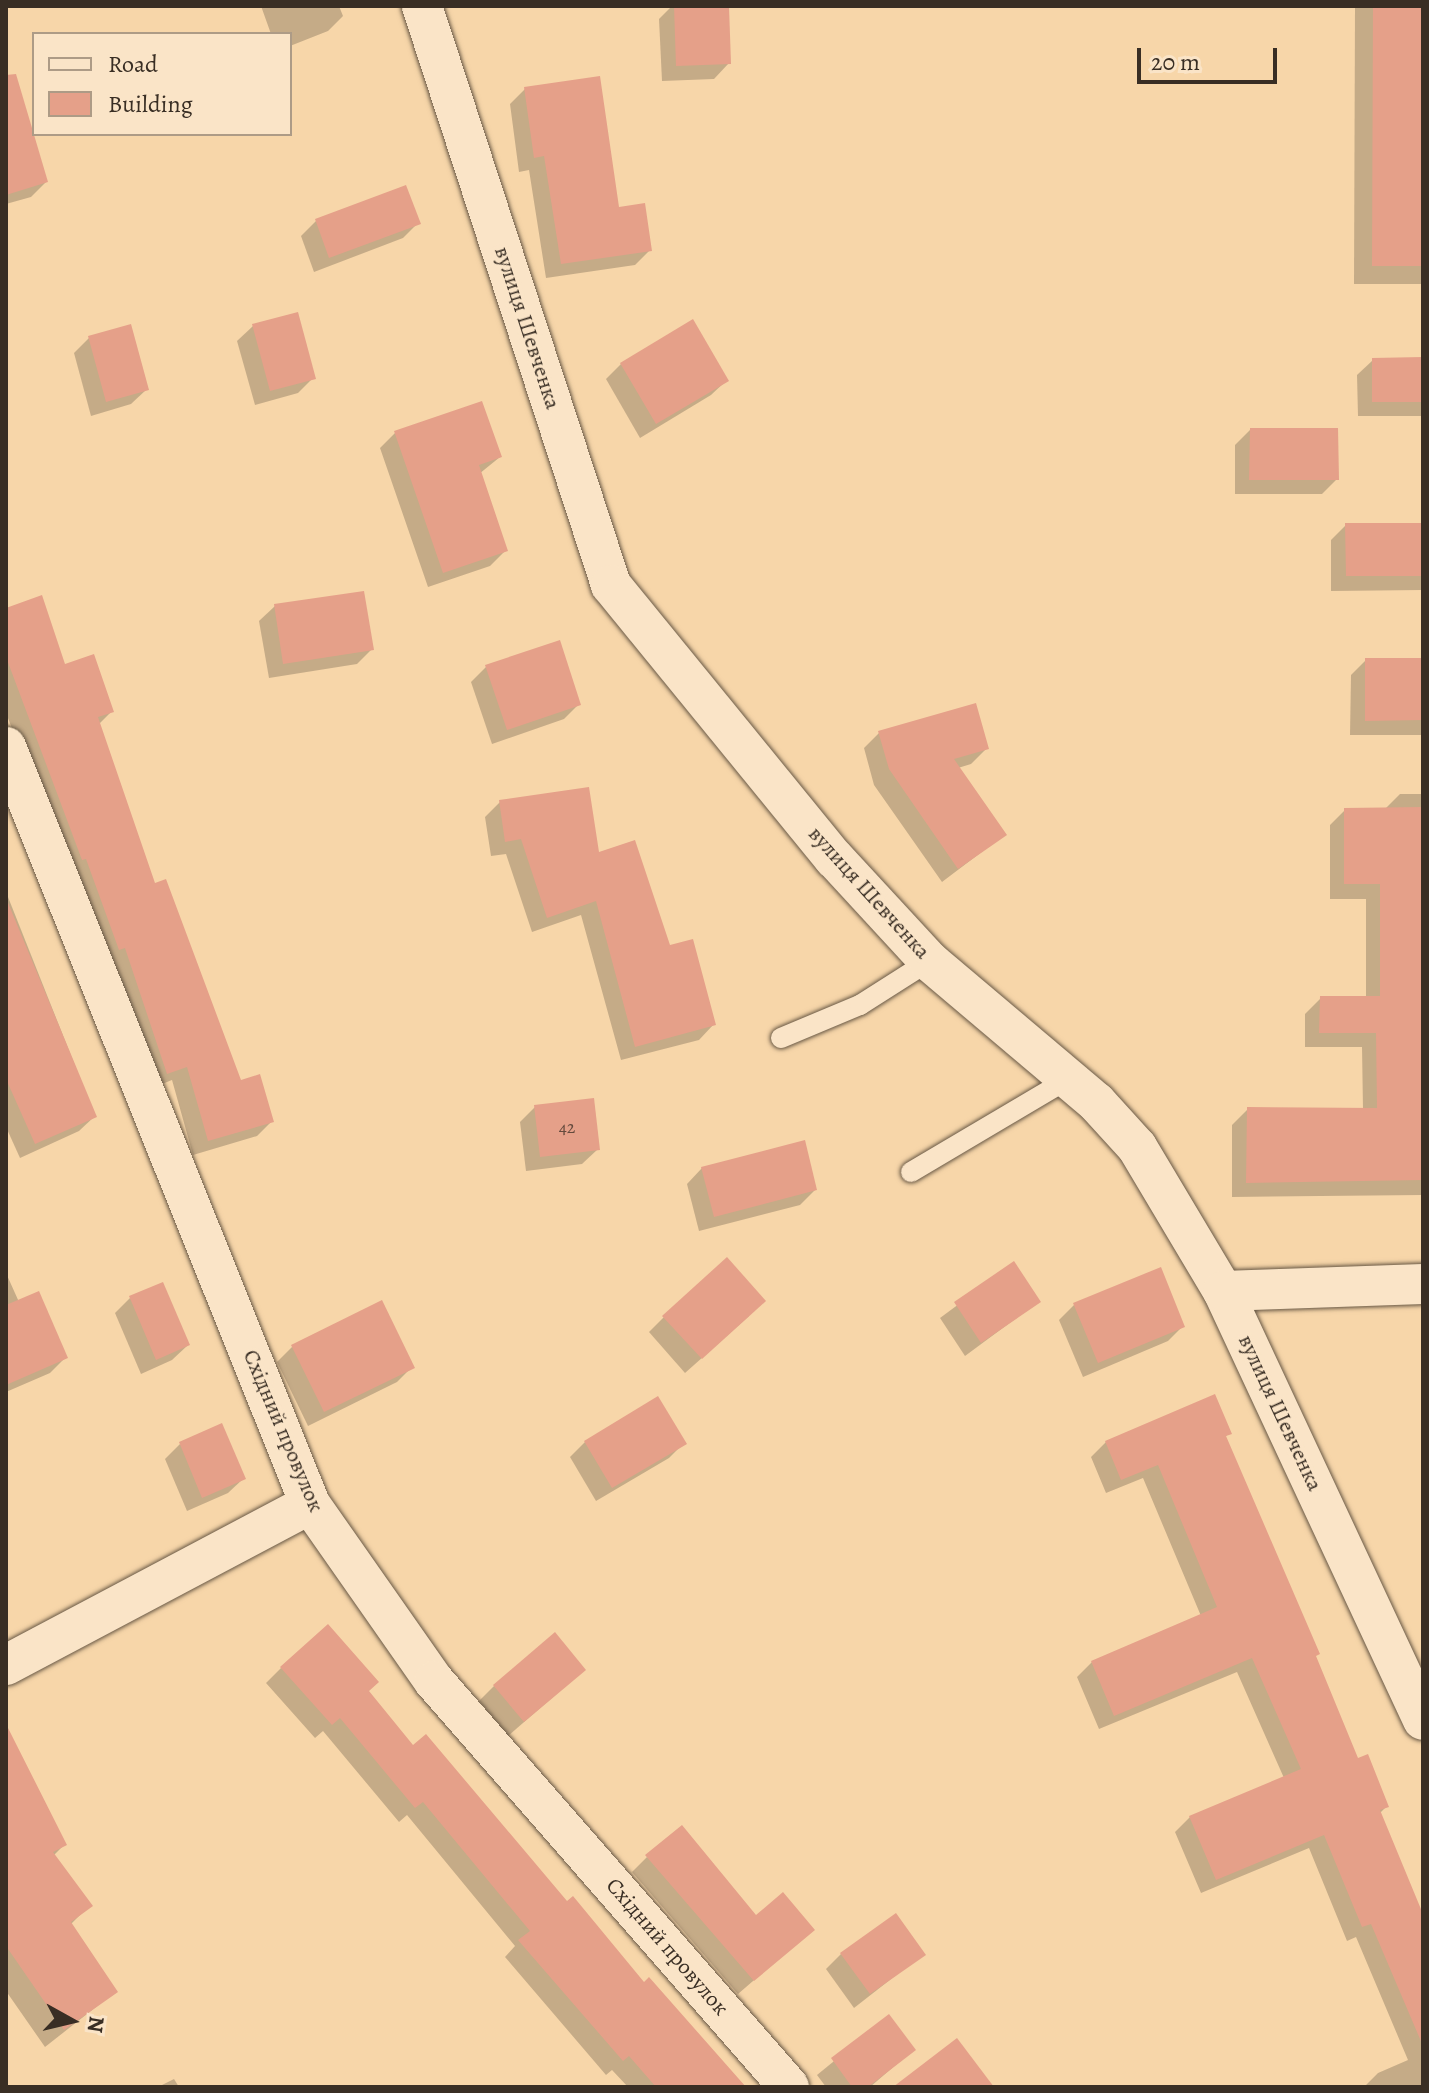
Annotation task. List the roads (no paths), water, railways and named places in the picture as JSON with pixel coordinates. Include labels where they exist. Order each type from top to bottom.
[{"type":"street","name":"вулиця Шевченка","points":[[422,6],[611,585],[834,858],[929,961],[1068,1079],[1137,1147],[1223,1291],[1423,1720]]},
{"type":"street","name":"Східний провулок","points":[[6,747],[310,1504],[434,1681],[789,2087]]},
{"type":"street","points":[[1223,1291],[1423,1284]]},
{"type":"street","points":[[6,1665],[310,1504]]},
{"type":"lane","points":[[781,1038],[860,1005],[929,961]]},
{"type":"lane","points":[[911,1172],[1068,1079]]}]
